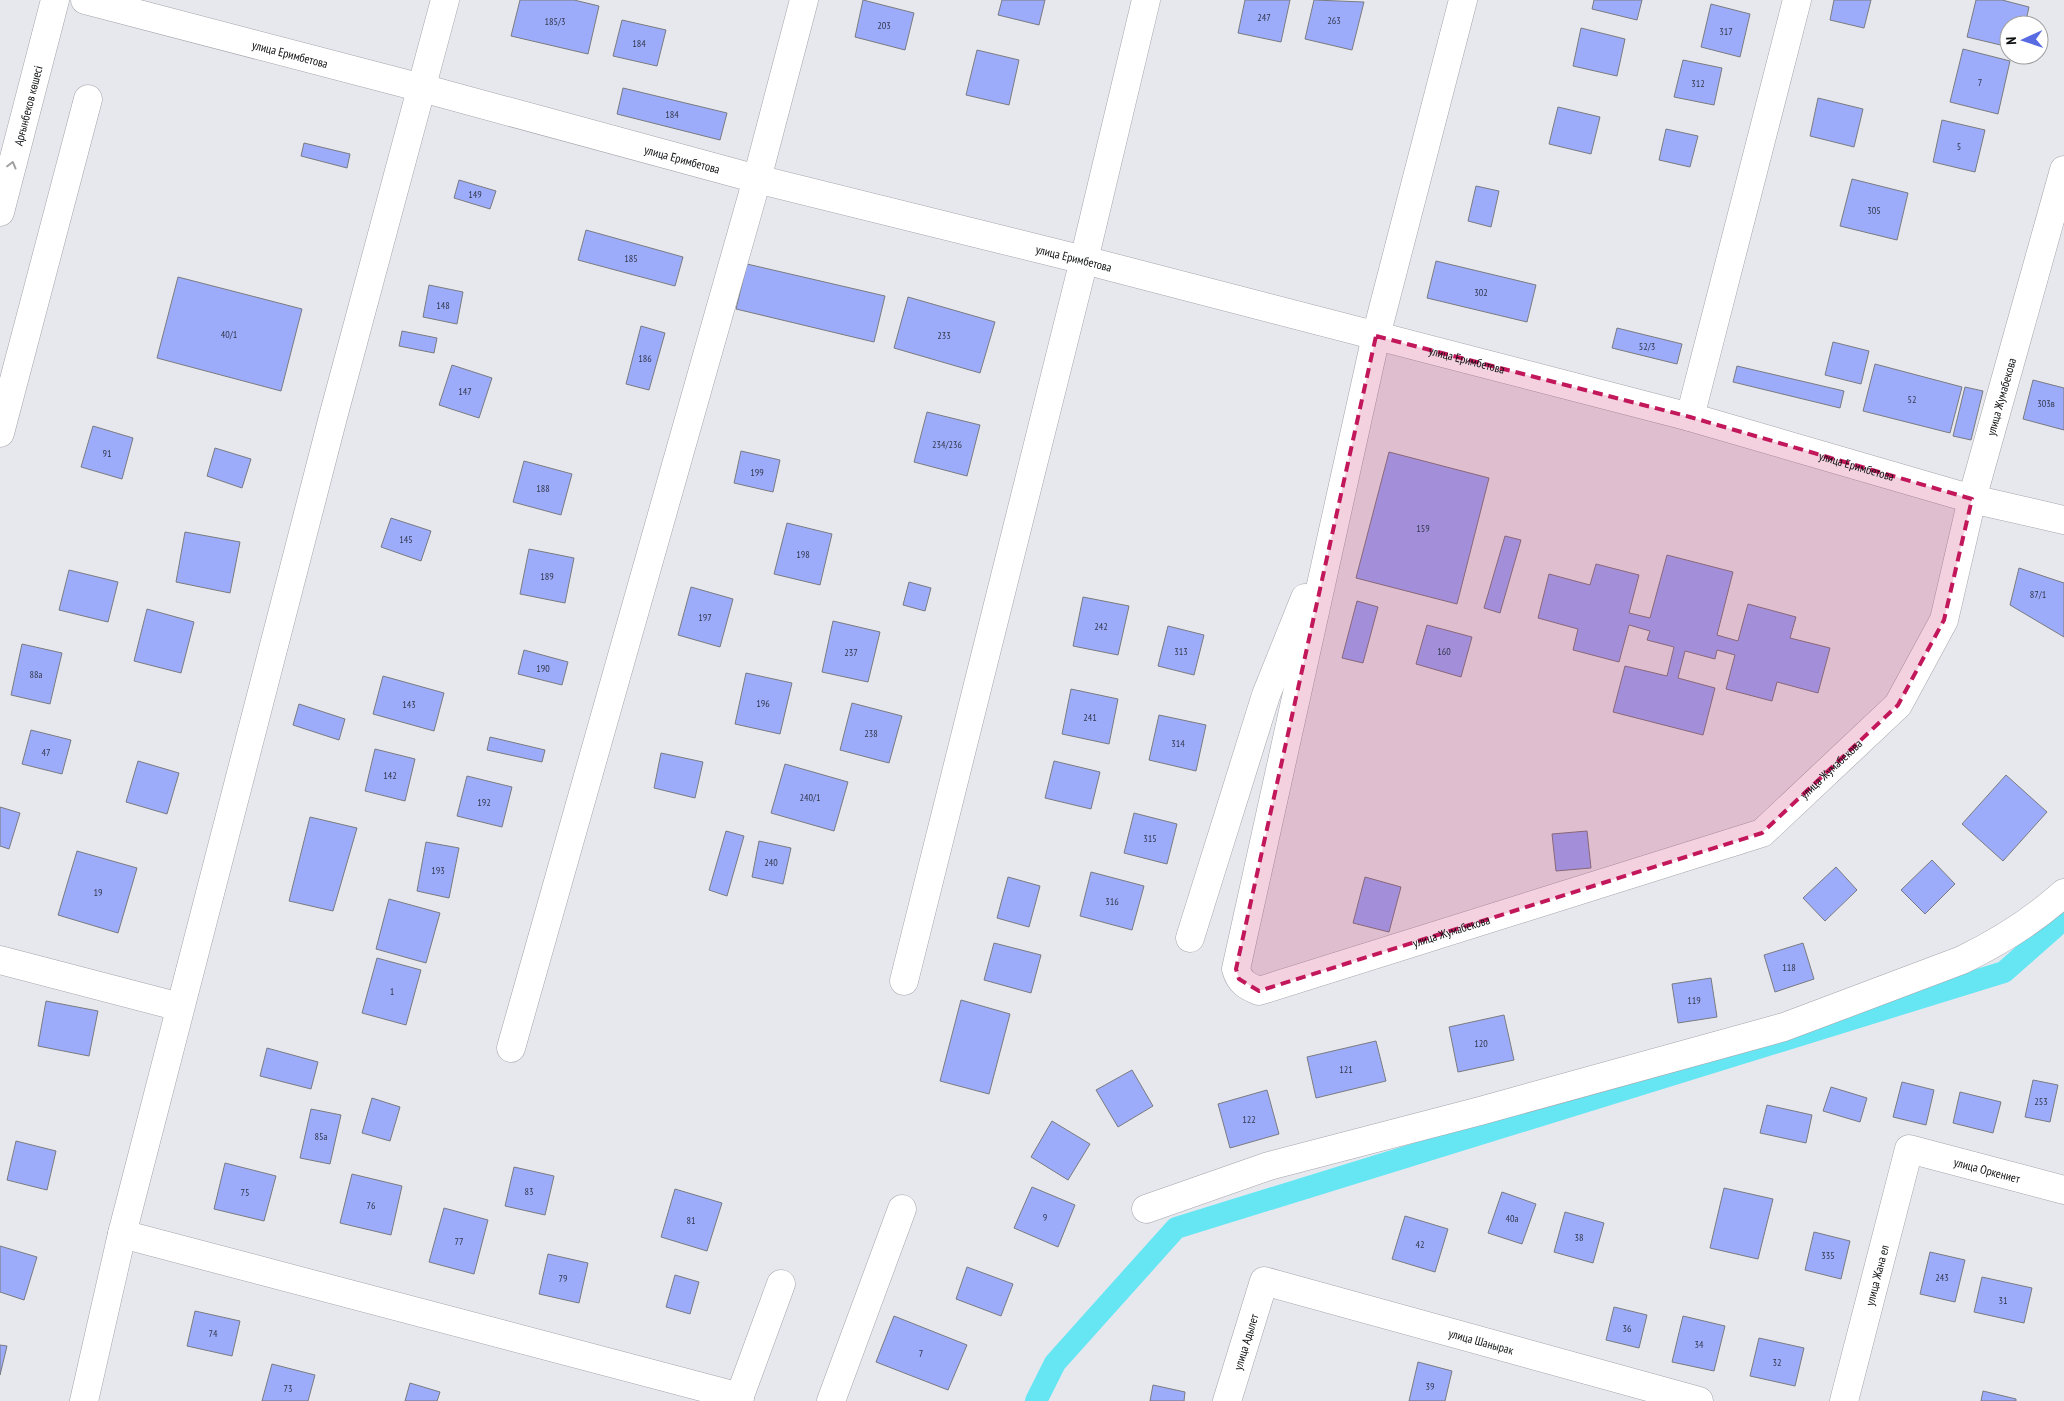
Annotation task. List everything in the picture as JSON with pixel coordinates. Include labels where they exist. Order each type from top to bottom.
[{"type":"street","name":"Арғынбеков көшесі","points":[[0,212],[56,0]]},
{"type":"street","name":"улица Еримбетова","points":[[85,0],[422,88],[757,179],[1084,260],[1690,417],[1972,499],[2064,520]]},
{"type":"street","points":[[84,1401],[122,1234],[180,1007],[328,436],[445,0]]},
{"type":"street","points":[[511,1048],[757,179],[804,0]]},
{"type":"street","points":[[904,981],[1084,260],[1146,0]]},
{"type":"street","points":[[1190,938],[1266,695],[1335,525],[1376,336],[1463,0]]},
{"type":"street","points":[[1690,417],[1797,0]]},
{"type":"street","points":[[0,433],[88,99]]},
{"type":"street","name":"улица Жумабекова","points":[[1335,525],[1236,970],[1239,979],[1247,986],[1259,991],[1762,833],[1898,705],[1944,620],[1972,499],[2064,170]]},
{"type":"street","points":[[1146,1209],[1269,1166],[1490,1109],[1784,1026],[1962,960],[1987,948],[2017,929],[2064,893]]},
{"type":"street","points":[[0,960],[180,1007]]},
{"type":"street","name":"улица Оркениет","points":[[1909,1149],[2064,1190]]},
{"type":"street","name":"улица Жана ел","points":[[1844,1401],[1909,1149]]},
{"type":"street","points":[[832,1401],[902,1209]]},
{"type":"street","points":[[122,1234],[739,1399],[780,1284]]},
{"type":"street","name":"улица Адылет","points":[[1226,1401],[1264,1281]]},
{"type":"street","name":"улица Шанырак","points":[[1264,1281],[1699,1401]]},
{"type":"highlighted area","points":[[1376,336],[1690,417],[1972,499],[1944,620],[1898,705],[1762,833],[1259,991],[1239,979],[1236,969]]},
{"type":"building","points":[[520,0],[574,0],[599,6],[588,54],[511,36]]},
{"type":"building","points":[[863,0],[914,13],[905,50],[855,37]]},
{"type":"building","points":[[1002,0],[1045,0],[1039,25],[998,15]]},
{"type":"building","points":[[1245,0],[1290,0],[1281,42],[1238,33]]},
{"type":"building","points":[[1314,0],[1364,2],[1352,50],[1305,39]]},
{"type":"building","points":[[1594,0],[1642,0],[1637,20],[1592,9]]},
{"type":"building","points":[[1834,0],[1871,0],[1864,28],[1830,20]]},
{"type":"building","points":[[1976,0],[2002,0],[2029,7],[2027,15],[1999,15],[1999,45],[1967,37]]},
{"type":"building","points":[[1711,4],[1750,14],[1740,57],[1701,47]]},
{"type":"building","points":[[622,20],[666,30],[657,66],[613,56]]},
{"type":"building","points":[[1581,28],[1625,39],[1617,76],[1573,66]]},
{"type":"building","points":[[1963,49],[1999,58],[1999,65],[2009,65],[1998,114],[1950,102]]},
{"type":"building","points":[[977,50],[1019,60],[1009,105],[966,95]]},
{"type":"building","points":[[1683,60],[1722,68],[1714,105],[1674,97]]},
{"type":"building","points":[[623,88],[727,113],[720,140],[617,114]]},
{"type":"building","points":[[1818,98],[1863,109],[1854,147],[1810,136]]},
{"type":"building","points":[[1558,107],[1600,117],[1591,154],[1549,144]]},
{"type":"building","points":[[1942,120],[1985,130],[1975,172],[1933,162]]},
{"type":"building","points":[[1666,129],[1698,136],[1690,167],[1659,160]]},
{"type":"building","points":[[304,143],[350,154],[347,168],[301,156]]},
{"type":"building","points":[[1852,179],[1908,193],[1897,240],[1840,226]]},
{"type":"building","points":[[459,180],[496,191],[490,209],[454,198]]},
{"type":"building","points":[[1476,186],[1499,191],[1491,227],[1468,221]]},
{"type":"building","points":[[586,230],[683,257],[675,286],[578,260]]},
{"type":"building","points":[[1436,261],[1536,285],[1527,322],[1427,298]]},
{"type":"building","points":[[747,264],[885,296],[874,342],[736,309]]},
{"type":"building","points":[[178,277],[302,309],[281,391],[157,358]]},
{"type":"building","points":[[429,285],[463,292],[457,324],[423,317]]},
{"type":"building","points":[[908,297],[995,322],[980,373],[894,348]]},
{"type":"building","points":[[641,326],[665,333],[649,390],[626,384]]},
{"type":"building","points":[[1617,328],[1682,344],[1677,364],[1612,348]]},
{"type":"building","points":[[402,331],[437,338],[434,353],[399,346]]},
{"type":"building","points":[[1833,342],[1869,351],[1861,384],[1825,375]]},
{"type":"building","points":[[1875,364],[1962,387],[1950,433],[1863,411]]},
{"type":"building","points":[[452,365],[492,378],[479,418],[439,405]]},
{"type":"building","points":[[1737,366],[1844,391],[1840,408],[1733,382]]},
{"type":"building","points":[[2033,380],[2064,388],[2064,430],[2023,419]]},
{"type":"building","points":[[1965,387],[1983,391],[1971,440],[1953,436]]},
{"type":"building","points":[[927,412],[980,425],[967,476],[914,462]]},
{"type":"building","points":[[93,426],[133,438],[122,479],[81,467]]},
{"type":"building","points":[[215,448],[251,459],[242,488],[207,476]]},
{"type":"building","points":[[741,451],[780,460],[773,492],[734,483]]},
{"type":"building","points":[[1389,452],[1489,478],[1457,604],[1356,578]]},
{"type":"building","points":[[524,461],[572,474],[561,515],[513,502]]},
{"type":"building","points":[[391,518],[431,531],[421,561],[381,547]]},
{"type":"building","points":[[787,523],[832,534],[820,585],[774,574]]},
{"type":"building","points":[[185,532],[240,542],[230,593],[176,582]]},
{"type":"building","points":[[1505,536],[1521,540],[1500,613],[1484,608]]},
{"type":"building","points":[[529,549],[574,558],[565,603],[520,594]]},
{"type":"building","points":[[1667,555],[1733,572],[1717,635],[1738,641],[1748,604],[1796,617],[1790,638],[1830,648],[1818,693],[1777,682],[1772,701],[1726,689],[1735,655],[1717,650],[1715,659],[1685,651],[1678,678],[1715,688],[1703,735],[1613,712],[1625,666],[1667,676],[1674,647],[1647,640],[1650,631],[1629,625],[1619,662],[1573,650],[1578,629],[1538,618],[1549,574],[1590,585],[1596,564],[1639,575],[1629,613],[1650,618]]},
{"type":"building","points":[[2019,568],[2064,583],[2064,637],[2010,605]]},
{"type":"building","points":[[69,570],[118,582],[108,622],[59,610]]},
{"type":"building","points":[[909,582],[931,588],[925,611],[903,605]]},
{"type":"building","points":[[691,587],[733,599],[720,647],[678,635]]},
{"type":"building","points":[[1083,597],[1129,606],[1118,655],[1073,646]]},
{"type":"building","points":[[1357,601],[1378,607],[1363,663],[1342,658]]},
{"type":"building","points":[[147,609],[194,622],[181,673],[134,661]]},
{"type":"building","points":[[833,621],[880,632],[868,682],[822,672]]},
{"type":"building","points":[[1427,625],[1472,637],[1461,677],[1416,664]]},
{"type":"building","points":[[1168,626],[1204,635],[1194,675],[1158,666]]},
{"type":"building","points":[[22,644],[62,653],[50,704],[11,695]]},
{"type":"building","points":[[524,650],[568,662],[562,685],[518,674]]},
{"type":"building","points":[[746,673],[792,683],[780,734],[735,724]]},
{"type":"building","points":[[383,676],[444,693],[434,731],[373,714]]},
{"type":"building","points":[[1071,689],[1118,699],[1109,744],[1062,734]]},
{"type":"building","points":[[852,703],[902,716],[889,763],[840,750]]},
{"type":"building","points":[[299,704],[345,719],[339,740],[293,725]]},
{"type":"building","points":[[1159,715],[1206,725],[1196,771],[1149,760]]},
{"type":"building","points":[[31,730],[71,740],[62,774],[22,764]]},
{"type":"building","points":[[490,737],[545,750],[542,762],[487,750]]},
{"type":"building","points":[[375,749],[415,759],[405,801],[365,791]]},
{"type":"building","points":[[661,753],[703,762],[695,798],[654,788]]},
{"type":"building","points":[[138,761],[179,773],[167,814],[126,802]]},
{"type":"building","points":[[1054,761],[1100,772],[1091,809],[1045,798]]},
{"type":"building","points":[[785,764],[848,782],[834,831],[771,813]]},
{"type":"building","points":[[2006,775],[2047,812],[2003,861],[1962,824]]},
{"type":"building","points":[[467,776],[512,787],[502,827],[457,816]]},
{"type":"building","points":[[0,807],[20,813],[9,849],[0,846]]},
{"type":"building","points":[[1134,813],[1177,824],[1167,864],[1124,853]]},
{"type":"building","points":[[310,817],[357,828],[333,911],[289,901]]},
{"type":"building","points":[[726,831],[744,836],[727,896],[709,890]]},
{"type":"building","points":[[1587,831],[1591,868],[1556,871],[1552,834]]},
{"type":"building","points":[[759,841],[791,848],[783,884],[752,877]]},
{"type":"building","points":[[426,842],[459,848],[449,898],[417,891]]},
{"type":"building","points":[[77,851],[137,868],[118,933],[58,915]]},
{"type":"building","points":[[1932,860],[1955,884],[1925,914],[1901,890]]},
{"type":"building","points":[[1836,867],[1857,890],[1825,921],[1803,898]]},
{"type":"building","points":[[1091,872],[1144,886],[1132,930],[1080,916]]},
{"type":"building","points":[[1008,877],[1040,886],[1029,927],[997,918]]},
{"type":"building","points":[[1365,877],[1401,887],[1389,932],[1353,923]]},
{"type":"building","points":[[389,899],[440,913],[426,963],[376,949]]},
{"type":"building","points":[[994,943],[1041,955],[1031,993],[984,980]]},
{"type":"building","points":[[1803,943],[1814,979],[1775,992],[1764,955]]},
{"type":"building","points":[[377,958],[421,970],[406,1025],[362,1013]]},
{"type":"building","points":[[1711,978],[1717,1017],[1678,1023],[1672,984]]},
{"type":"building","points":[[961,1000],[1010,1014],[989,1094],[940,1081]]},
{"type":"building","points":[[46,1001],[98,1011],[89,1056],[38,1046]]},
{"type":"building","points":[[1504,1015],[1514,1060],[1458,1072],[1449,1027]]},
{"type":"building","points":[[1376,1041],[1386,1081],[1316,1098],[1307,1057]]},
{"type":"building","points":[[267,1048],[318,1062],[311,1089],[260,1076]]},
{"type":"building","points":[[1132,1070],[1153,1106],[1118,1127],[1096,1090]]},
{"type":"building","points":[[2033,1080],[2058,1085],[2050,1122],[2025,1117]]},
{"type":"building","points":[[1902,1082],[1934,1090],[1926,1125],[1893,1117]]},
{"type":"building","points":[[1831,1087],[1867,1098],[1860,1122],[1823,1111]]},
{"type":"building","points":[[1267,1090],[1279,1134],[1230,1148],[1218,1104]]},
{"type":"building","points":[[1960,1092],[2001,1102],[1993,1133],[1953,1123]]},
{"type":"building","points":[[372,1098],[400,1107],[390,1141],[362,1133]]},
{"type":"building","points":[[1767,1105],[1812,1115],[1806,1143],[1760,1133]]},
{"type":"building","points":[[311,1109],[341,1115],[330,1164],[300,1158]]},
{"type":"building","points":[[1052,1121],[1090,1144],[1068,1180],[1031,1157]]},
{"type":"building","points":[[16,1141],[56,1151],[47,1190],[7,1180]]},
{"type":"building","points":[[225,1163],[276,1176],[264,1221],[214,1209]]},
{"type":"building","points":[[514,1167],[554,1176],[545,1215],[505,1206]]},
{"type":"building","points":[[352,1174],[402,1186],[391,1235],[340,1223]]},
{"type":"building","points":[[1032,1187],[1075,1205],[1058,1247],[1014,1228]]},
{"type":"building","points":[[1724,1188],[1773,1199],[1758,1259],[1710,1248]]},
{"type":"building","points":[[675,1189],[722,1203],[707,1251],[661,1237]]},
{"type":"building","points":[[1502,1192],[1536,1204],[1522,1244],[1488,1233]]},
{"type":"building","points":[[444,1208],[488,1220],[474,1274],[429,1262]]},
{"type":"building","points":[[1565,1212],[1604,1223],[1593,1263],[1554,1252]]},
{"type":"building","points":[[1405,1216],[1448,1229],[1435,1272],[1392,1259]]},
{"type":"building","points":[[1814,1232],[1850,1241],[1841,1279],[1805,1270]]},
{"type":"building","points":[[0,1246],[37,1257],[24,1300],[0,1292]]},
{"type":"building","points":[[1930,1252],[1965,1260],[1955,1302],[1920,1294]]},
{"type":"building","points":[[548,1254],[588,1263],[579,1303],[539,1294]]},
{"type":"building","points":[[967,1267],[1013,1284],[1001,1316],[956,1299]]},
{"type":"building","points":[[675,1275],[699,1282],[690,1314],[666,1307]]},
{"type":"building","points":[[1982,1277],[2032,1288],[2024,1323],[1974,1312]]},
{"type":"building","points":[[1614,1307],[1647,1315],[1639,1348],[1606,1340]]},
{"type":"building","points":[[195,1311],[240,1321],[232,1356],[187,1346]]},
{"type":"building","points":[[894,1316],[967,1345],[948,1390],[876,1362]]},
{"type":"building","points":[[1683,1316],[1725,1326],[1714,1371],[1672,1362]]},
{"type":"building","points":[[1759,1338],[1804,1348],[1795,1386],[1750,1376]]},
{"type":"building","points":[[0,1345],[7,1346],[0,1375]]},
{"type":"building","points":[[1418,1362],[1452,1371],[1445,1401],[1409,1401]]},
{"type":"building","points":[[272,1364],[315,1375],[308,1401],[262,1401]]},
{"type":"building","points":[[410,1383],[440,1392],[437,1401],[405,1401]]},
{"type":"building","points":[[1153,1385],[1185,1392],[1184,1401],[1150,1401]]},
{"type":"building","points":[[1983,1391],[2016,1399],[2016,1401],[1981,1401]]},
{"type":"waterway","points":[[1036,1401],[1055,1363],[1176,1228],[2004,972],[2064,919]]}]
